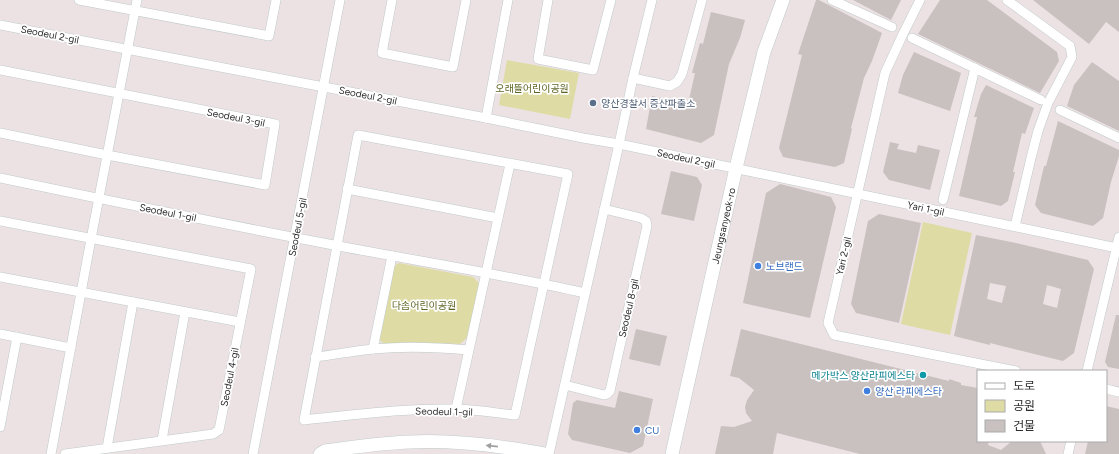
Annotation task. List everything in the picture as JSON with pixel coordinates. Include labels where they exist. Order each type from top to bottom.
[{"type":"street","points":[[79,0],[269,36],[276,0]]},
{"type":"street","points":[[51,454],[137,0]]},
{"type":"street","name":"Seodeul 5-gil","points":[[253,454],[340,0]]},
{"type":"street","points":[[392,0],[382,53],[453,67],[466,0]]},
{"type":"street","points":[[486,118],[508,0]]},
{"type":"street","points":[[548,0],[538,59],[593,70],[611,0]]},
{"type":"street","points":[[549,454],[584,293],[619,144],[632,78],[652,0]]},
{"type":"street","points":[[632,78],[670,86],[677,82],[682,74],[702,0]]},
{"type":"street","name":"Jeungsanyeok-ro","points":[[672,454],[736,168],[764,52],[783,0]]},
{"type":"street","points":[[832,0],[892,27]]},
{"type":"street","name":"Yari 2-gil","points":[[920,0],[885,74],[828,323],[834,335],[1011,370]]},
{"type":"street","points":[[1007,0],[1070,46],[1072,57],[1048,103],[1038,131],[1015,226]]},
{"type":"street","name":"Seodeul 2-gil","points":[[0,25],[323,86],[736,168]]},
{"type":"street","points":[[912,38],[1041,100]]},
{"type":"street","points":[[943,200],[975,68]]},
{"type":"street","name":"Seodeul 3-gil","points":[[0,70],[275,124],[265,185],[107,156],[0,133]]},
{"type":"street","points":[[1060,110],[1119,138]]},
{"type":"street","name":"Seodeul 1-gil","points":[[358,135],[568,174],[515,415],[456,409],[384,411],[304,420],[347,189],[358,135]]},
{"type":"street","points":[[456,409],[510,164]]},
{"type":"street","name":"Yari 1-gil","points":[[736,168],[1117,248]]},
{"type":"street","name":"Seodeul 1-gil","points":[[0,178],[99,199],[545,284],[584,293]]},
{"type":"street","points":[[347,189],[498,218]]},
{"type":"street","name":"Seodeul 8-gil","points":[[565,385],[604,395],[610,391],[647,226],[646,221],[641,218],[604,209]]},
{"type":"street","points":[[0,221],[251,269],[240,322],[0,277]]},
{"type":"street","points":[[1087,370],[1119,237]]},
{"type":"street","points":[[373,349],[392,256]]},
{"type":"street","points":[[107,448],[133,302]]},
{"type":"street","points":[[162,440],[185,312]]},
{"type":"street","name":"Seodeul 4-gil","points":[[65,454],[213,434],[219,430],[240,322]]},
{"type":"street","points":[[0,334],[71,348]]},
{"type":"street","points":[[0,427],[3,395],[17,337]]},
{"type":"street","points":[[315,357],[373,349],[418,347],[468,350]]},
{"type":"street","points":[[1107,389],[1119,392]]},
{"type":"street","points":[[320,454],[325,451],[411,442],[469,444],[516,448],[544,454]]},
{"type":"street","points":[[1068,454],[1071,442]]},
{"type":"green space","name":"오래뜰어린이공원","points":[[507,60],[579,73],[570,119],[499,105]]},
{"type":"green space","points":[[923,222],[972,233],[950,335],[901,324]]},
{"type":"green space","name":"다솜어린이공원","points":[[399,263],[473,277],[479,283],[467,338],[460,344],[404,342],[385,345],[379,339],[394,266]]},
{"type":"building","points":[[816,0],[819,0],[882,33],[864,78],[851,128],[844,163],[835,167],[783,157],[779,148],[802,55],[798,54]]},
{"type":"building","points":[[853,0],[901,0],[891,20]]},
{"type":"building","points":[[940,0],[987,0],[1057,52],[1059,61],[1040,93],[918,34]]},
{"type":"building","points":[[1033,0],[1119,0],[1119,32],[1106,22],[1089,44]]},
{"type":"building","points":[[711,12],[745,20],[740,38],[729,64],[714,135],[701,143],[646,129],[652,96],[688,104],[695,73],[692,73],[700,43],[703,44]]},
{"type":"building","points":[[914,52],[961,73],[950,111],[898,93],[903,75]]},
{"type":"building","points":[[1092,62],[1119,81],[1119,131],[1067,106],[1074,85]]},
{"type":"building","points":[[986,85],[1034,108],[1025,134],[1022,133],[1008,201],[1001,206],[959,196],[977,117],[974,117],[981,94]]},
{"type":"building","points":[[1058,121],[1119,150],[1119,156],[1111,182],[1103,218],[1093,226],[1041,213],[1035,205],[1044,166],[1046,166]]},
{"type":"building","points":[[890,142],[899,144],[897,149],[916,153],[918,145],[940,150],[930,190],[889,180],[883,172]]},
{"type":"building","points":[[671,171],[697,177],[702,185],[694,221],[661,214]]},
{"type":"building","points":[[780,184],[831,197],[836,207],[810,318],[743,303],[766,193]]},
{"type":"building","points":[[879,214],[921,223],[899,323],[856,313],[851,304],[868,221]]},
{"type":"building","points":[[976,235],[1088,260],[1094,269],[1074,353],[1063,361],[990,343],[990,345],[954,336]],"holes":[[[990,283],[1006,286],[1002,303],[987,299]],[[1047,285],[1061,289],[1057,308],[1043,304]]]},
{"type":"building","points":[[1116,315],[1119,315],[1119,369],[1108,367],[1105,362]]},
{"type":"building","points":[[636,329],[667,336],[660,366],[629,359]]},
{"type":"building","name":"양산 라피에스타","points":[[741,329],[949,381],[949,379],[961,383],[961,385],[977,388],[977,442],[989,442],[988,445],[1001,450],[1011,442],[1040,442],[1046,454],[860,454],[777,433],[773,454],[715,454],[721,426],[734,427],[752,421],[746,413],[745,407],[747,400],[754,390],[739,378],[730,376]]},
{"type":"building","points":[[619,391],[653,399],[643,446],[630,453],[572,440],[568,434],[573,403],[577,400],[615,408]]},
{"type":"building","points":[[1107,406],[1119,409],[1119,454],[1085,454],[1088,442],[1107,442]]},
{"type":"place","name":"양산경찰서 증산파출소","points":[[593,103]]},
{"type":"place","name":"노브랜드","points":[[758,266]]},
{"type":"place","name":"메가박스 양산라피에스타","points":[[923,375]]},
{"type":"place","name":"양산 라피에스타","points":[[867,391]]},
{"type":"place","name":"CU","points":[[637,430]]}]
